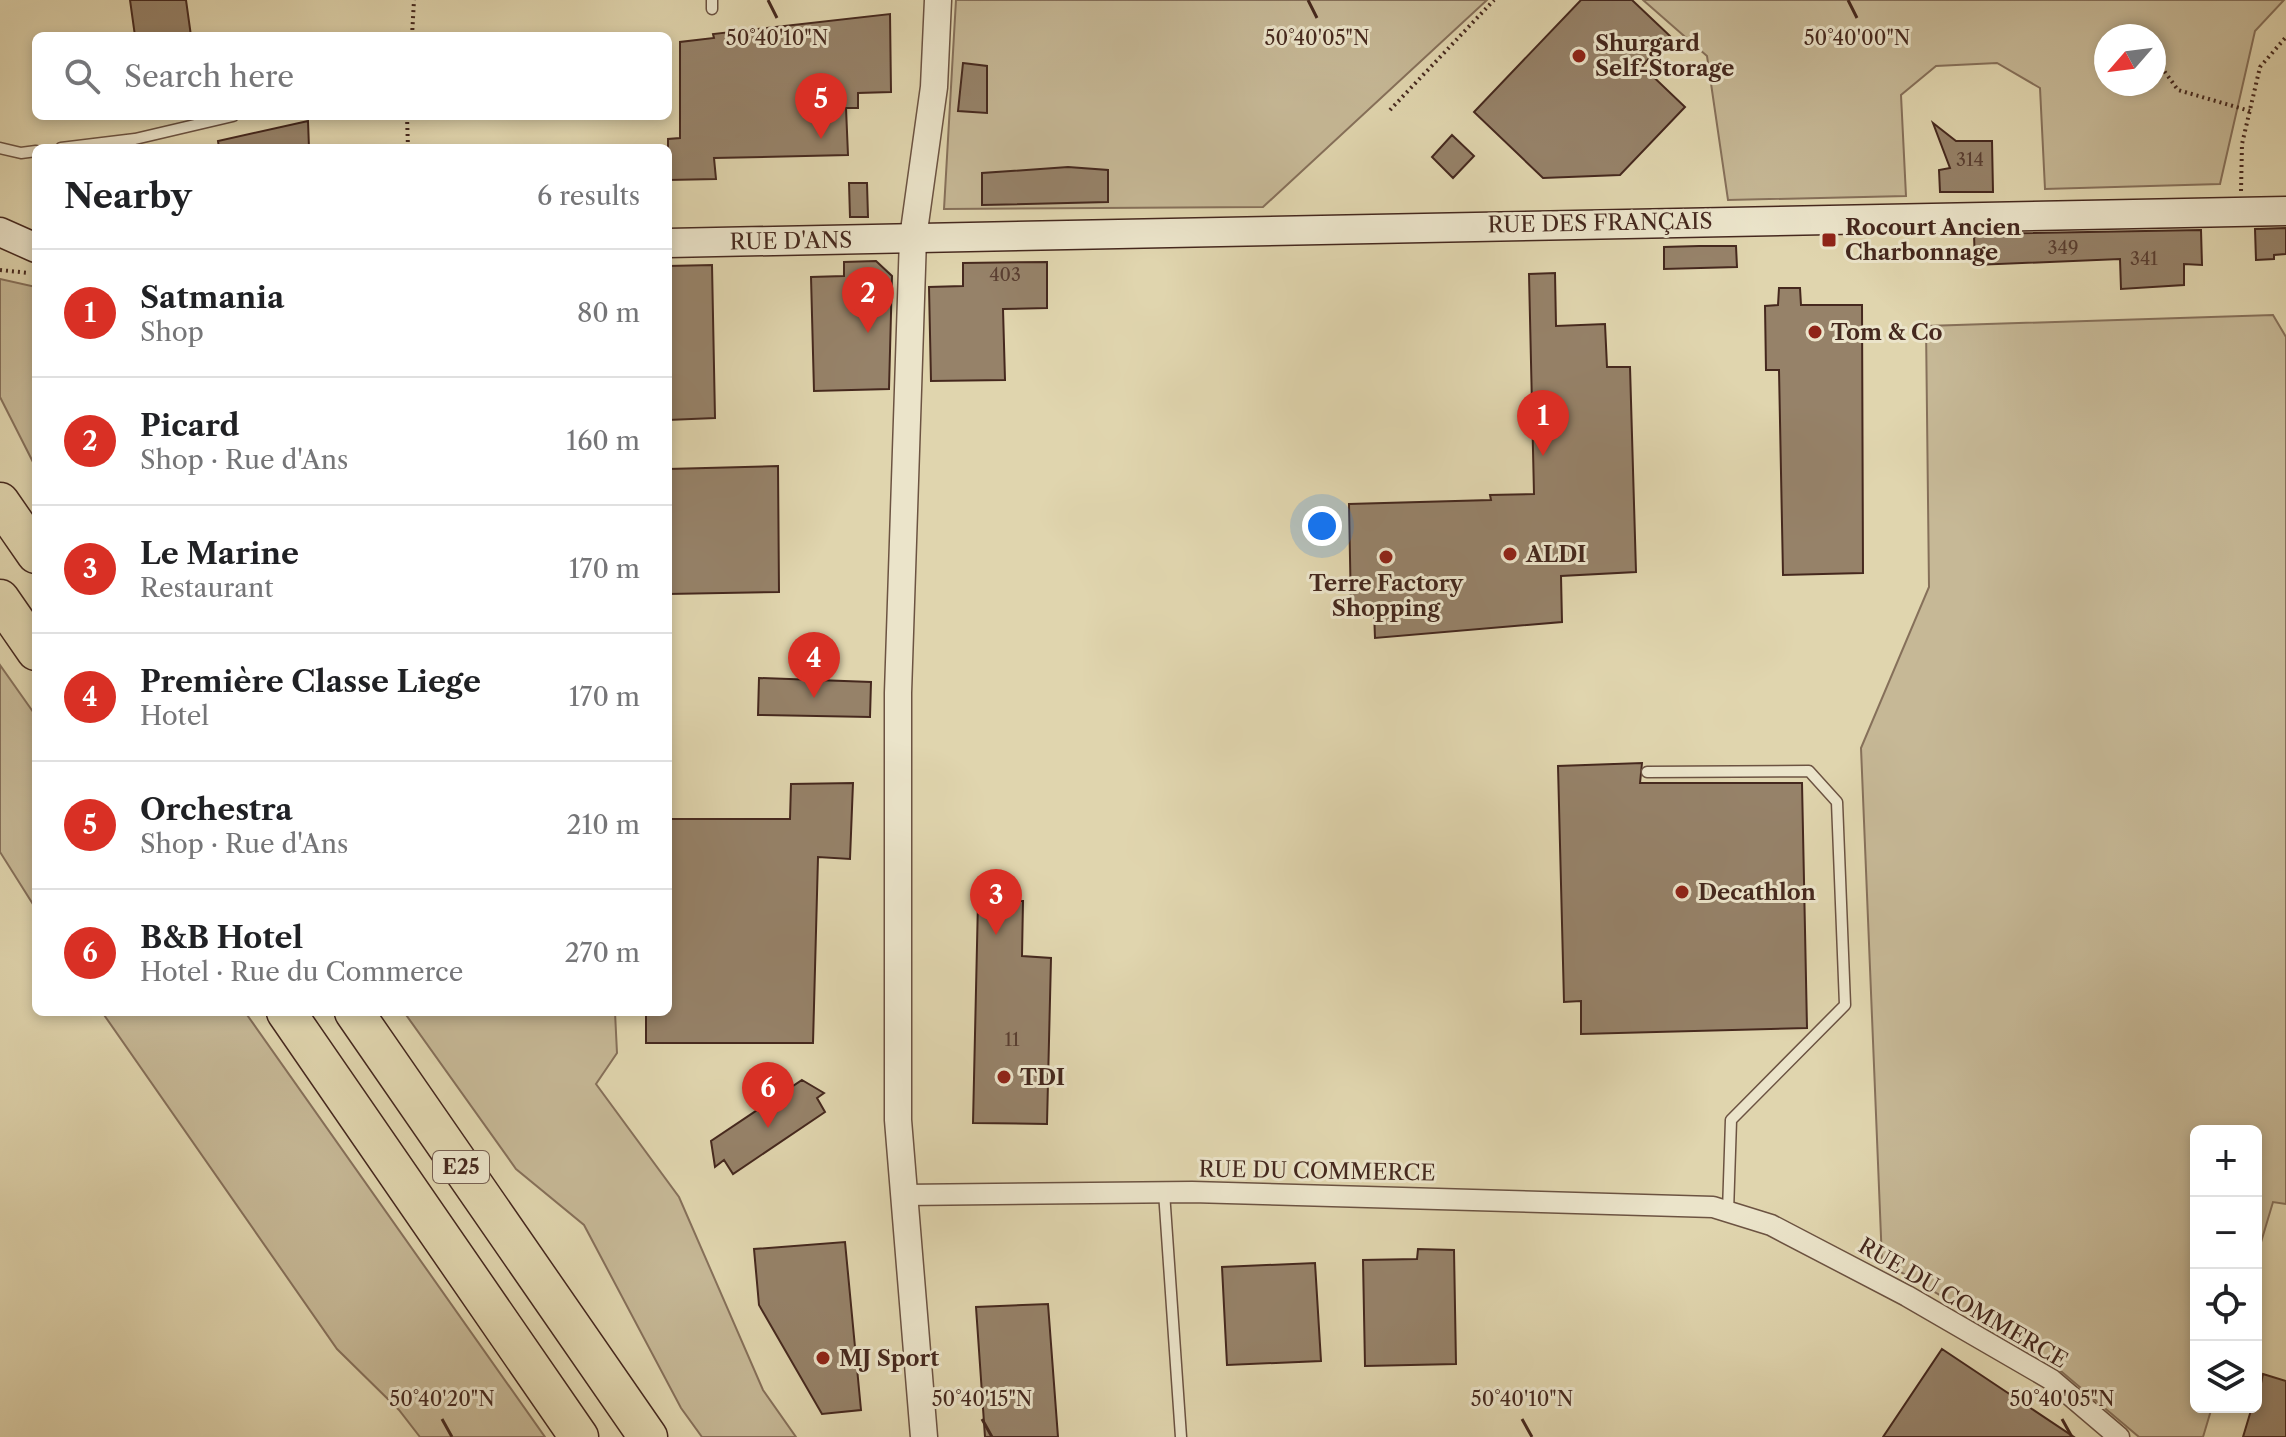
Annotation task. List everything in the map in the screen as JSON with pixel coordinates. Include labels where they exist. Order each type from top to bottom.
[{"type":"highway","points":[[0,502],[32,548]]},
{"type":"highway","points":[[0,599],[32,645]]},
{"type":"highway","name":"E25","points":[[289,1016],[579,1437]]},
{"type":"highway","name":"E25","points":[[357,1016],[648,1437]]},
{"type":"main road","name":"RUE DES FRANÇAIS","points":[[913,238],[2286,211]]},
{"type":"main road","points":[[0,232],[32,246]]},
{"type":"main road","name":"RUE D'ANS","points":[[672,243],[913,238]]},
{"type":"street","points":[[924,1437],[898,1120],[898,709],[913,238],[934,87],[938,0]]},
{"type":"street","name":"RUE DU COMMERCE","points":[[903,1195],[1164,1192],[1713,1207],[1771,1225],[1920,1304],[2052,1380],[2119,1437]]},
{"type":"lane","points":[[94,144],[135,139],[216,120]]},
{"type":"lane","points":[[0,148],[21,153],[32,152]]},
{"type":"lane","points":[[1647,772],[1809,771],[1837,802],[1845,1005],[1731,1120],[1728,1212]]},
{"type":"lane","points":[[1164,1192],[1181,1437]]},
{"type":"path","points":[[412,32],[414,0]]},
{"type":"path","points":[[1390,110],[1494,0]]},
{"type":"path","points":[[2241,174],[2242,144],[2260,67],[2286,37]]},
{"type":"path","points":[[2166,74],[2178,90],[2250,111]]},
{"type":"path","points":[[407,120],[408,144]]},
{"type":"path","points":[[0,270],[32,273]]},
{"type":"shaded area","points":[[956,0],[1487,0],[1263,207],[944,209]]},
{"type":"shaded area","points":[[1643,0],[2284,0],[2255,31],[2220,184],[2045,189],[2040,88],[1997,63],[1936,66],[1901,95],[1906,196],[1728,200],[1707,56]]},
{"type":"shaded area","points":[[0,279],[32,286],[32,460],[0,397]]},
{"type":"shaded area","points":[[2273,315],[2286,337],[2286,1204],[2273,1202],[2262,1239],[2262,1125],[2190,1125],[2190,1413],[2210,1413],[2203,1437],[2139,1437],[2043,1356],[1882,1261],[1861,748],[1929,587],[1926,326]]},
{"type":"shaded area","points":[[0,665],[32,710],[32,903],[0,852]]},
{"type":"shaded area","points":[[105,1016],[248,1016],[545,1437],[420,1437],[399,1410],[337,1349]]},
{"type":"shaded area","points":[[407,1016],[615,1016],[617,1053],[596,1084],[679,1197],[763,1390],[796,1437],[702,1437],[681,1408],[584,1225],[516,1169]]},
{"type":"building","points":[[130,0],[186,0],[190,32],[134,32]]},
{"type":"building","name":"Shurgard Self-Storage","points":[[1581,0],[1632,0],[1670,36],[1642,66],[1685,107],[1620,175],[1543,178],[1474,112]]},
{"type":"building","points":[[890,14],[891,92],[858,93],[858,108],[846,108],[848,155],[714,158],[716,179],[672,180],[672,144],[668,144],[668,139],[680,138],[680,42],[714,38],[713,34]]},
{"type":"building","points":[[963,63],[987,66],[987,113],[958,111]]},
{"type":"building","points":[[308,121],[309,144],[218,144],[218,141]]},
{"type":"building","points":[[1933,123],[1956,141],[1992,141],[1993,192],[1940,192],[1939,170],[1950,168]]},
{"type":"building","points":[[1452,135],[1474,156],[1453,178],[1432,157]]},
{"type":"building","points":[[1068,167],[1108,170],[1108,202],[982,205],[982,173]]},
{"type":"building","points":[[849,183],[867,183],[868,217],[850,217]]},
{"type":"building","points":[[2286,228],[2286,254],[2274,255],[2274,259],[2256,260],[2255,229]]},
{"type":"building","points":[[2201,230],[2202,265],[2184,264],[2184,285],[2121,289],[2120,259],[1975,265],[1974,234]]},
{"type":"building","points":[[1736,246],[1737,267],[1664,269],[1664,247]]},
{"type":"building","points":[[876,261],[892,276],[889,389],[814,391],[811,277],[844,276],[844,262]]},
{"type":"building","points":[[1047,262],[1047,308],[1003,309],[1005,380],[931,381],[929,287],[963,286],[963,263]]},
{"type":"building","points":[[712,265],[715,418],[672,420],[672,266]]},
{"type":"building","points":[[1555,273],[1556,326],[1605,324],[1607,367],[1630,367],[1636,572],[1561,576],[1562,622],[1375,638],[1374,611],[1351,611],[1349,504],[1491,500],[1490,495],[1534,494],[1529,274]]},
{"type":"building","points":[[1779,288],[1800,288],[1801,305],[1862,305],[1863,573],[1783,575],[1779,370],[1766,370],[1765,306],[1778,305]]},
{"type":"building","points":[[778,466],[779,592],[672,594],[672,469]]},
{"type":"building","points":[[759,678],[871,682],[870,717],[758,715]]},
{"type":"building","name":"Decathlon","points":[[1642,763],[1640,783],[1802,783],[1807,1028],[1581,1034],[1581,1001],[1564,1002],[1558,766]]},
{"type":"building","points":[[853,783],[850,859],[818,857],[813,1043],[646,1043],[646,1016],[672,1016],[672,819],[790,819],[791,784]]},
{"type":"building","points":[[978,901],[1023,901],[1022,956],[1051,958],[1047,1124],[973,1123]]},
{"type":"building","points":[[802,1080],[824,1093],[817,1098],[825,1112],[733,1174],[724,1160],[715,1167],[711,1141]]},
{"type":"building","name":"MJ Sport","points":[[845,1242],[861,1410],[822,1414],[759,1305],[754,1249]]},
{"type":"building","points":[[1418,1249],[1454,1250],[1456,1364],[1365,1366],[1363,1260],[1417,1259]]},
{"type":"building","points":[[1315,1263],[1321,1361],[1227,1365],[1222,1267]]},
{"type":"building","points":[[1048,1304],[1058,1437],[985,1437],[976,1307]]},
{"type":"building","points":[[1942,1349],[2074,1437],[1883,1437]]},
{"type":"building","points":[[2263,1374],[2286,1381],[2286,1437],[2243,1437],[2250,1413],[2262,1413]]},
{"type":"place","name":"Shurgard Self-Storage","points":[[1579,56]]},
{"type":"place","name":"Orchestra","points":[[821,139]]},
{"type":"place","name":"Rocourt Ancien Charbonnage","points":[[1829,240]]},
{"type":"place","name":"Tom & Co","points":[[1815,332]]},
{"type":"place","name":"Picard","points":[[868,333]]},
{"type":"place","name":"Satmania","points":[[1543,456]]},
{"type":"place","name":"ALDI","points":[[1510,554]]},
{"type":"place","name":"Terre Factory Shopping","points":[[1386,557]]},
{"type":"place","name":"Première Classe Liege","points":[[814,698]]},
{"type":"place","name":"Decathlon","points":[[1682,892]]},
{"type":"place","name":"Le Marine","points":[[996,935]]},
{"type":"place","name":"TDI","points":[[1004,1077]]},
{"type":"place","name":"B&B Hotel","points":[[768,1128]]},
{"type":"place","name":"MJ Sport","points":[[823,1358]]}]
